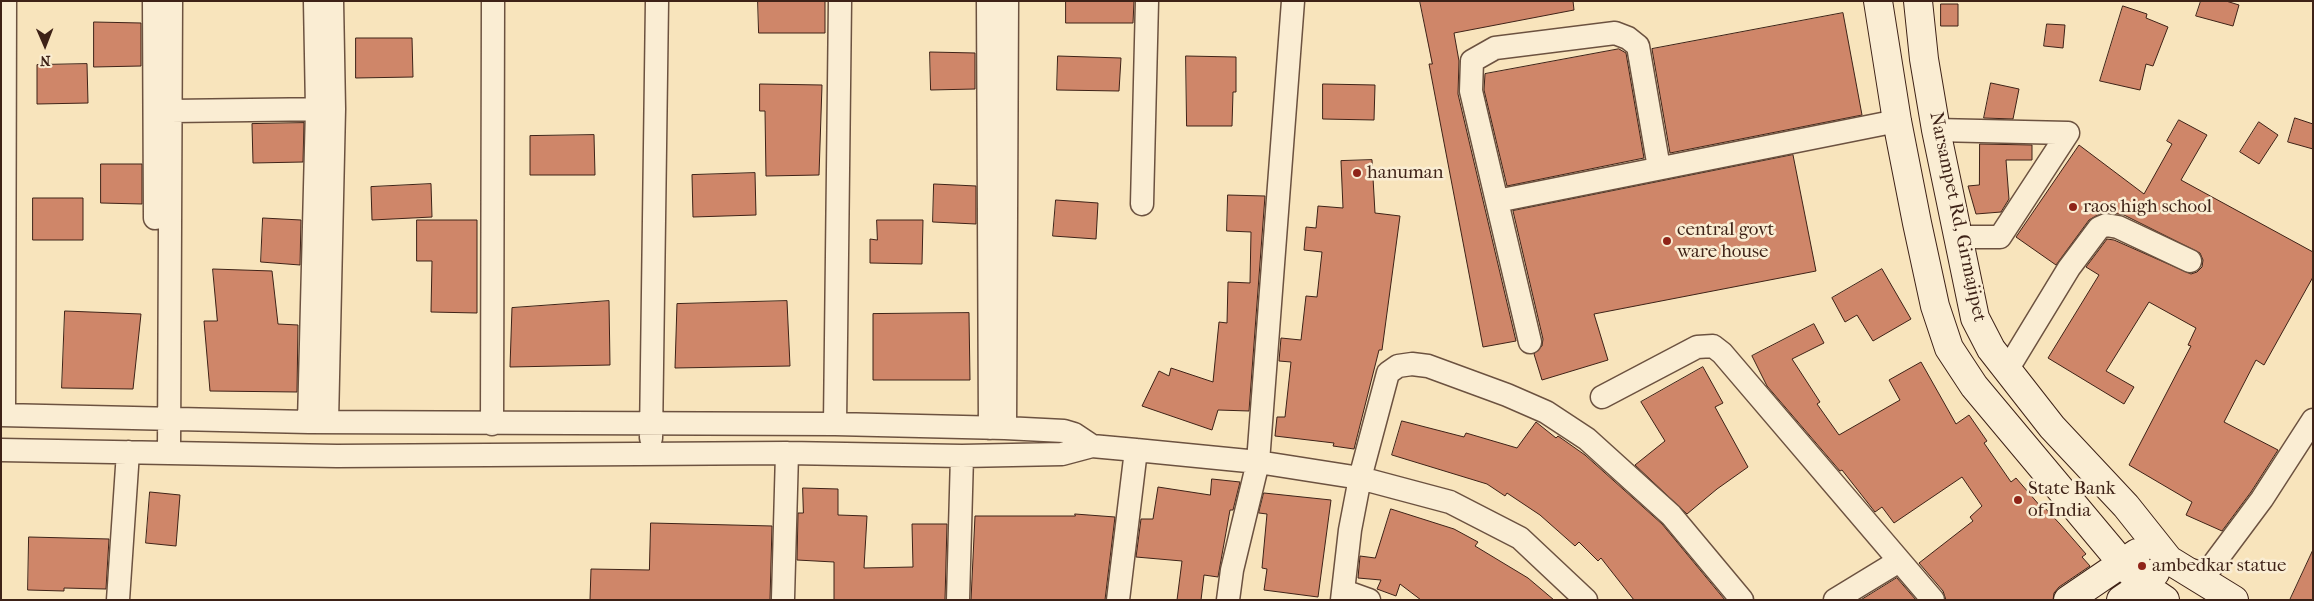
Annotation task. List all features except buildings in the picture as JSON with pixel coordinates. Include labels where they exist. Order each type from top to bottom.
[{"type":"main road","name":"Narsampet Rd, Girmajipet","points":[[1878,1],[1897,121],[1935,306],[1949,348],[1974,386],[2123,564],[2154,592]]},
{"type":"main road","name":"Narsampet Rd, Girmajipet","points":[[1918,1],[1924,59],[1936,130],[1960,237],[1975,318],[1991,350],[2052,427],[2126,506],[2168,556],[2234,600]]},
{"type":"main road","points":[[2068,600],[2123,564],[2168,556]]},
{"type":"main road","points":[[2121,600],[2154,592],[2168,556]]},
{"type":"street","points":[[5,1],[3,415],[160,420],[487,424],[827,424],[998,428],[1064,431],[1074,434],[1092,446]]},
{"type":"street","points":[[154,1],[155,302],[160,420]]},
{"type":"street","points":[[160,452],[171,112],[171,1]]},
{"type":"street","points":[[315,1],[325,109]]},
{"type":"street","points":[[318,422],[325,109],[332,1]]},
{"type":"street","points":[[480,1],[487,424]]},
{"type":"street","points":[[487,424],[493,1]]},
{"type":"street","points":[[644,1],[642,276],[645,424]]},
{"type":"street","points":[[644,455],[657,1]]},
{"type":"street","points":[[826,1],[827,424]]},
{"type":"street","points":[[827,424],[840,1]]},
{"type":"street","points":[[988,1],[998,428]]},
{"type":"street","points":[[998,428],[1007,1]]},
{"type":"street","points":[[1142,204],[1147,1]]},
{"type":"street","points":[[1228,600],[1232,570],[1258,462],[1292,1]]},
{"type":"street","points":[[1530,342],[1471,91],[1472,61],[1495,48],[1615,33],[1628,38],[1638,46],[1659,168]]},
{"type":"street","points":[[171,112],[325,109]]},
{"type":"street","points":[[1497,201],[1897,121]]},
{"type":"street","points":[[1936,130],[2068,133],[2000,237],[1960,237]]},
{"type":"street","points":[[2007,370],[2069,268],[2099,228],[2106,225],[2118,228],[2190,261]]},
{"type":"street","points":[[1602,397],[1698,347],[1713,346],[1722,353],[1934,600]]},
{"type":"street","points":[[1369,600],[1343,595],[1350,530],[1360,478],[1388,373],[1398,366],[1405,365],[1428,366],[1507,395],[1546,412],[1587,439],[1671,515],[1742,600]]},
{"type":"street","points":[[2168,556],[2206,574],[2262,499],[2313,420]]},
{"type":"street","points":[[1,450],[337,456],[787,453],[962,456],[1062,454],[1092,446],[1136,450],[1258,462],[1360,478],[1450,502],[1520,538],[1586,600]]},
{"type":"street","points":[[1118,600],[1136,450]]},
{"type":"street","points":[[118,600],[128,452]]},
{"type":"street","points":[[783,598],[787,453]]},
{"type":"street","points":[[958,600],[962,456]]},
{"type":"street","points":[[1835,600],[1899,561]]},
{"type":"place","name":"hanuman","points":[[1357,173]]},
{"type":"place","name":"raos high school","points":[[2073,207]]},
{"type":"place","name":"central govt ware house","points":[[1667,241]]},
{"type":"place","name":"State Bank of India","points":[[2018,500]]},
{"type":"place","name":"ambedkar statue","points":[[2142,566]]}]
